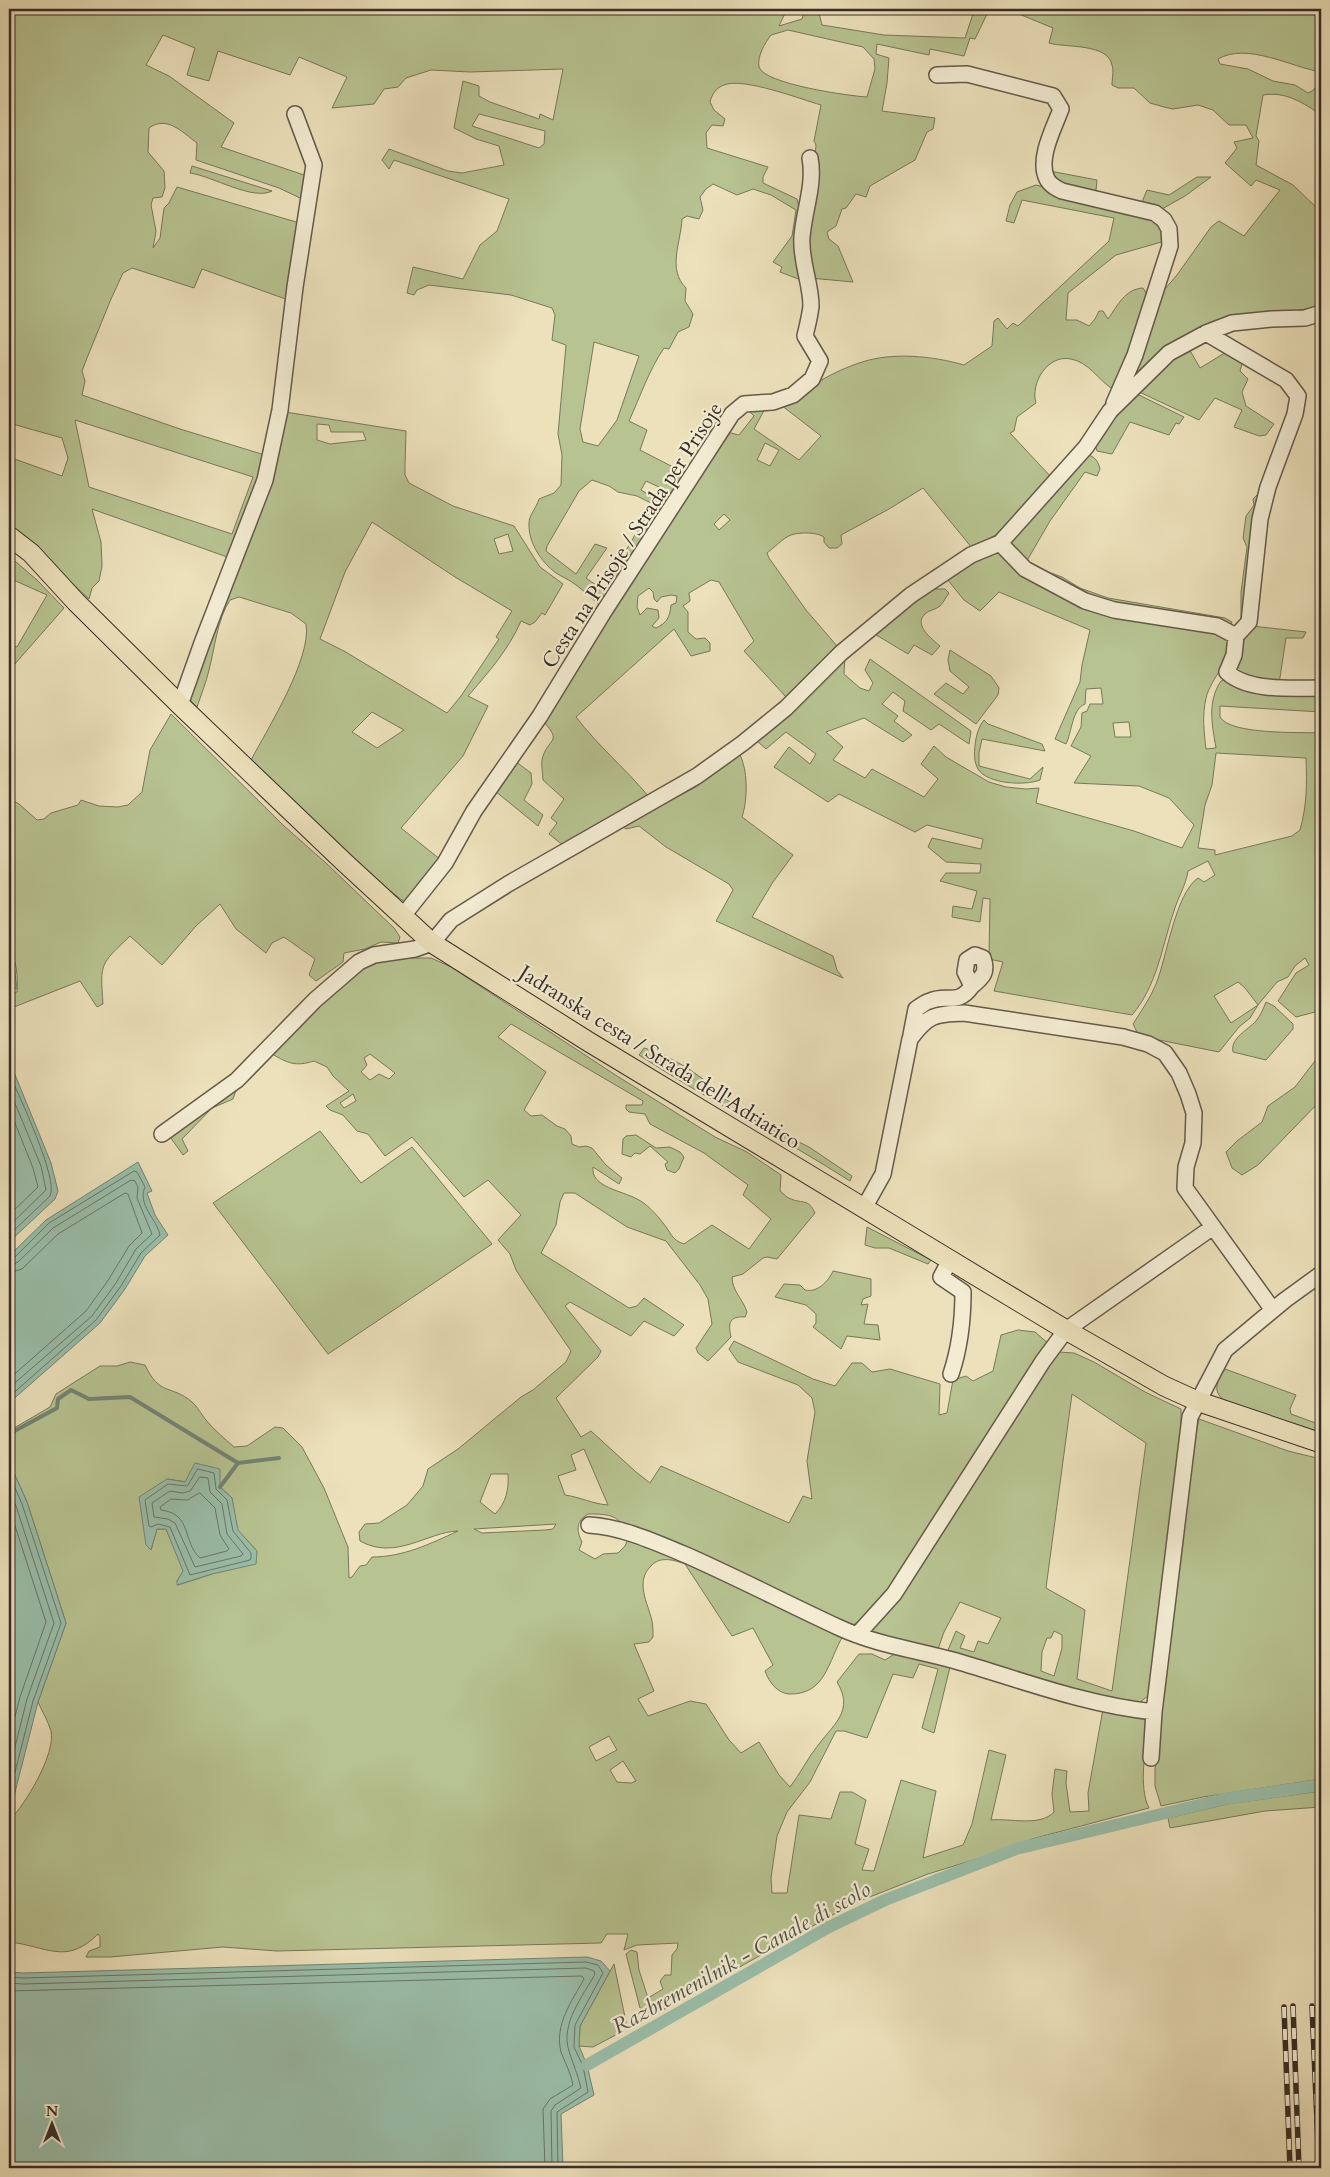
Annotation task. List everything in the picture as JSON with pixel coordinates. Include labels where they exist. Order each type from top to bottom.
[{"type":"main road","name":"Jadranska cesta / Strada dell'Adriatico","points":[[9,536],[32,553],[76,602],[180,705],[402,917],[432,943],[598,1047],[864,1208],[1066,1330],[1164,1386],[1196,1401],[1321,1443]]},
{"type":"street","points":[[162,1134],[243,1075],[315,1000],[359,962],[374,955],[432,943],[451,920],[508,884],[697,776],[786,708],[841,653],[911,595],[971,555],[1000,543],[1086,447],[1110,411],[1135,355],[1165,266],[1170,246],[1169,230],[1164,220],[1155,213],[1062,191],[1052,185],[1046,178],[1044,158],[1061,108],[1054,96],[967,74],[936,75]]},
{"type":"street","points":[[180,705],[272,457],[314,165],[295,114]]},
{"type":"street","name":"Cesta na Prisoje / Strada per Prisoje","points":[[402,917],[445,862],[474,811],[540,716],[602,615],[732,414],[744,404],[773,402],[793,395],[812,379],[820,361],[805,336],[811,306],[801,239],[806,204],[812,187],[813,174],[810,158]]},
{"type":"street","points":[[1110,411],[1169,353],[1206,333],[1232,323],[1272,318],[1305,318],[1321,313]]},
{"type":"street","points":[[1206,333],[1286,380],[1298,396],[1295,414],[1268,487],[1260,519],[1249,622],[1236,636],[1234,655],[1227,672],[1233,678],[1246,684],[1321,688]]},
{"type":"street","points":[[1000,543],[1025,569],[1085,601],[1114,610],[1216,626],[1236,636]]},
{"type":"street","points":[[864,1208],[883,1174],[916,1009],[930,1000],[957,999],[966,995],[972,986]]},
{"type":"street","points":[[910,1039],[923,1022],[940,1014],[964,1013],[1123,1037],[1148,1044],[1165,1053],[1178,1073],[1194,1113],[1193,1143],[1186,1167],[1185,1188],[1273,1310]]},
{"type":"street","points":[[857,1635],[894,1594],[1043,1361],[1066,1330],[1213,1227]]},
{"type":"street","points":[[950,1260],[941,1277],[963,1292],[958,1352],[951,1374]]},
{"type":"street","points":[[1150,1758],[1190,1417],[1196,1401],[1225,1350],[1273,1310],[1321,1274]]},
{"type":"street","points":[[589,1525],[606,1526],[656,1543],[734,1576],[857,1635],[912,1652],[954,1660],[1022,1682],[1128,1709],[1154,1712]]},
{"type":"shaded area","points":[[9,9],[787,9],[779,26],[802,19],[805,9],[818,9],[822,25],[884,35],[965,38],[973,14],[987,14],[975,39],[970,38],[964,56],[930,49],[929,55],[877,44],[876,54],[889,58],[882,111],[935,118],[933,129],[927,132],[915,160],[870,186],[866,197],[856,194],[846,208],[842,209],[836,226],[827,232],[829,239],[838,246],[853,282],[810,278],[807,264],[816,145],[814,141],[821,105],[758,86],[744,84],[733,83],[724,85],[713,94],[710,102],[714,110],[725,119],[723,126],[712,125],[706,133],[707,148],[768,167],[763,177],[763,183],[797,199],[799,208],[801,280],[780,272],[782,267],[773,262],[792,236],[796,210],[771,195],[753,189],[737,195],[713,184],[700,197],[703,210],[699,219],[687,216],[682,219],[676,264],[680,281],[686,288],[685,301],[693,314],[689,327],[678,332],[669,349],[664,348],[659,356],[649,374],[629,421],[647,430],[640,450],[673,467],[689,471],[674,494],[646,481],[641,490],[667,506],[599,605],[579,587],[556,573],[545,563],[536,551],[529,530],[530,517],[539,499],[554,493],[561,485],[562,455],[558,434],[566,345],[552,340],[555,315],[552,308],[511,295],[429,285],[417,290],[414,295],[407,293],[413,267],[463,279],[480,245],[497,231],[509,199],[394,160],[389,169],[382,160],[389,149],[448,171],[462,173],[504,165],[499,146],[476,139],[454,128],[463,81],[479,86],[479,96],[490,102],[539,119],[540,114],[553,120],[563,69],[470,72],[431,70],[406,78],[398,87],[384,89],[374,104],[332,108],[347,77],[299,57],[290,75],[218,51],[209,81],[187,75],[195,48],[163,35],[146,65],[169,76],[234,123],[221,147],[307,176],[305,195],[300,198],[279,188],[196,160],[197,143],[174,126],[162,123],[156,124],[149,128],[148,152],[164,171],[165,188],[162,197],[153,198],[151,205],[156,231],[153,248],[160,238],[164,208],[169,203],[177,187],[303,224],[291,301],[202,269],[194,288],[132,268],[123,273],[87,358],[82,371],[85,381],[82,395],[180,429],[268,456],[230,558],[92,509],[101,542],[102,566],[99,581],[92,588],[89,599],[9,524],[9,457],[62,476],[68,458],[62,438],[9,423]],"holes":[[[788,30],[863,47],[874,59],[875,69],[867,97],[808,88],[775,79],[764,73],[759,67],[759,58],[771,35]],[[479,114],[545,131],[544,144],[539,148],[472,126]],[[594,342],[639,356],[617,420],[598,446],[583,442],[580,429]],[[75,420],[253,477],[232,534],[89,487]],[[592,480],[609,486],[618,492],[637,496],[653,504],[603,590],[586,578],[607,548],[595,544],[576,574],[546,551],[547,546],[579,491]]]},
{"type":"shaded area","points":[[1019,9],[1321,9],[1321,72],[1255,54],[1230,54],[1218,59],[1220,64],[1248,69],[1273,81],[1295,85],[1308,93],[1321,84],[1321,115],[1301,102],[1287,96],[1263,95],[1256,136],[1259,141],[1256,165],[1293,185],[1321,212],[1321,306],[1285,313],[1242,316],[1136,377],[1132,376],[1159,296],[1177,275],[1211,227],[1219,221],[1244,236],[1280,190],[1256,180],[1251,186],[1225,163],[1237,148],[1234,142],[1253,138],[1246,125],[1229,125],[1213,110],[1198,105],[1173,109],[1150,103],[1134,88],[1118,88],[1112,85],[1112,65],[1109,58],[1103,53],[1085,48],[1049,43],[1053,28],[1019,14]]},
{"type":"shaded area","points":[[192,166],[272,191],[254,193],[244,190],[190,173]]},
{"type":"shaded area","points":[[1050,171],[1097,180],[1096,190],[1098,197],[1055,181]]},
{"type":"shaded area","points":[[1197,177],[1211,177],[1185,196],[1162,209],[1140,207],[1147,190],[1169,195]]},
{"type":"shaded area","points":[[1036,185],[1148,214],[1163,230],[1165,241],[1116,255],[1068,293],[1066,320],[1077,320],[1089,326],[1099,311],[1103,311],[1108,319],[1122,299],[1131,291],[1143,288],[1149,297],[1142,326],[1116,384],[1111,388],[1088,367],[1077,361],[1063,359],[1055,361],[1048,365],[1038,379],[1035,395],[1036,403],[1017,417],[1014,431],[1010,433],[1052,478],[1023,511],[997,534],[972,548],[923,488],[841,535],[842,544],[837,548],[829,548],[824,542],[824,537],[817,534],[799,533],[785,538],[767,553],[769,558],[806,610],[837,646],[786,697],[744,651],[754,641],[719,582],[711,580],[689,593],[690,601],[683,606],[688,612],[688,632],[696,639],[705,638],[710,643],[710,651],[691,656],[674,629],[576,717],[593,738],[649,797],[564,846],[549,834],[557,823],[551,818],[564,799],[543,780],[542,760],[553,737],[543,721],[723,431],[739,435],[754,416],[747,409],[766,407],[754,429],[799,460],[821,436],[781,405],[810,387],[830,375],[851,366],[887,357],[926,357],[964,365],[992,346],[994,321],[998,318],[1007,329],[1013,323],[1018,326],[1109,241],[1114,218],[1022,200],[1014,223],[1006,221],[1010,205],[1017,192]],"holes":[[[765,443],[779,450],[770,466],[757,460]],[[724,514],[730,520],[719,530],[714,524]],[[649,588],[657,602],[661,597],[677,596],[676,603],[671,605],[667,619],[656,628],[652,626],[659,618],[658,610],[647,608],[640,615],[637,607],[638,596]]]},
{"type":"shaded area","points":[[1188,347],[1200,368],[1228,351],[1243,360],[1240,371],[1248,379],[1242,392],[1246,406],[1274,424],[1266,435],[1259,436],[1234,427],[1242,410],[1215,398],[1199,420],[1135,390]]},
{"type":"shaded area","points":[[1137,394],[1184,417],[1179,424],[1176,423],[1169,435],[1130,422],[1112,454],[1097,451],[1095,445],[1113,418]]},
{"type":"shaded area","points":[[285,412],[406,431],[405,475],[409,483],[453,506],[514,526],[540,567],[563,584],[545,615],[542,613],[530,625],[521,621],[504,651],[468,696],[488,706],[463,756],[401,828],[441,860],[406,903],[389,890],[304,812],[251,760],[296,674],[306,638],[306,624],[291,613],[239,597],[230,600],[219,625],[208,675],[197,707],[188,698]],"holes":[[[317,424],[329,425],[331,432],[363,432],[366,440],[330,444],[317,440]],[[372,522],[455,577],[512,611],[496,637],[499,639],[461,696],[447,713],[344,651],[320,639],[345,572]],[[508,534],[513,551],[499,554],[494,539]],[[372,712],[404,730],[377,748],[352,732]]]},
{"type":"shaded area","points":[[1085,454],[1093,457],[1098,463],[1100,469],[1097,476],[1085,472],[1050,521],[1025,564],[1010,547],[1014,535]]},
{"type":"shaded area","points":[[1257,495],[1261,495],[1247,618],[1238,625],[1241,618],[1241,592],[1247,547],[1243,538],[1246,516],[1254,505],[1253,499]]},
{"type":"shaded area","points":[[997,550],[1013,562],[1140,617],[1228,636],[1228,652],[1206,698],[1204,730],[1206,749],[1216,748],[1212,722],[1212,705],[1221,681],[1226,680],[1321,692],[1321,712],[1220,706],[1220,717],[1226,723],[1251,730],[1321,733],[1321,739],[1317,740],[1317,746],[1321,747],[1321,1014],[1319,1011],[1296,1017],[1278,1001],[1296,973],[1309,965],[1305,958],[1295,966],[1288,977],[1277,982],[1250,1018],[1239,1027],[1219,1052],[1139,1036],[1133,1024],[1156,984],[1172,927],[1183,898],[1190,886],[1198,878],[1204,882],[1215,875],[1208,861],[1188,871],[1153,979],[1132,1015],[994,991],[1003,962],[989,959],[990,899],[983,898],[980,922],[952,917],[953,906],[972,909],[977,891],[940,881],[946,873],[980,873],[981,864],[946,862],[928,847],[932,838],[981,849],[983,839],[927,825],[915,832],[839,794],[828,802],[774,767],[789,747],[810,764],[816,754],[786,732],[766,749],[756,740],[845,657],[844,674],[860,688],[869,691],[873,683],[865,670],[870,659],[971,731],[969,744],[939,724],[931,730],[903,711],[905,701],[893,692],[882,704],[898,716],[894,721],[912,735],[903,742],[864,718],[826,732],[843,747],[833,760],[865,778],[872,769],[924,797],[938,779],[921,764],[934,746],[946,757],[989,782],[1006,787],[1039,788],[1036,803],[1134,831],[1182,848],[1194,825],[1169,798],[1139,786],[1074,783],[1091,756],[1071,746],[1081,727],[1082,713],[1087,711],[1090,704],[1103,704],[1101,688],[1086,689],[1085,704],[1077,711],[1066,744],[1055,739],[1080,682],[1090,630],[999,592],[980,611],[964,600],[947,579],[953,572]],"holes":[[[1129,722],[1131,737],[1115,737],[1113,723]],[[1216,753],[1306,758],[1306,794],[1300,830],[1292,836],[1215,855],[1215,850],[1198,848],[1205,805],[1212,785]],[[1238,982],[1258,1005],[1231,1023],[1214,996]]]},
{"type":"shaded area","points":[[9,556],[37,580],[64,608],[14,665],[9,663],[9,644],[17,647],[47,595],[9,578]]},
{"type":"shaded area","points":[[1043,570],[1062,577],[1080,588],[1108,598],[1225,618],[1232,622],[1230,626],[1107,604],[1039,573]]},
{"type":"shaded area","points":[[934,589],[945,589],[949,593],[940,606],[922,618],[921,623],[925,632],[940,646],[932,655],[914,645],[908,654],[873,633],[917,599]]},
{"type":"shaded area","points":[[1252,626],[1306,632],[1303,638],[1286,638],[1279,684],[1247,680],[1237,672],[1239,648]]},
{"type":"shaded area","points":[[950,650],[991,676],[999,688],[998,695],[976,724],[934,694],[946,683],[963,694],[969,687],[950,671],[948,660]]},
{"type":"shaded area","points":[[171,714],[283,825],[394,928],[400,937],[398,943],[381,942],[365,949],[344,953],[343,962],[316,981],[309,975],[315,959],[284,937],[272,943],[266,953],[236,929],[220,904],[196,926],[162,965],[130,936],[107,959],[104,965],[102,972],[103,1004],[97,1007],[80,981],[9,1009],[9,993],[17,992],[17,981],[15,964],[9,948],[9,798],[37,820],[44,819],[51,813],[78,805],[81,800],[99,806],[118,807],[128,805],[142,792],[150,750]]},
{"type":"shaded area","points":[[984,720],[988,724],[1042,744],[1045,751],[982,739],[979,766],[1030,779],[1043,767],[1040,780],[1025,783],[998,781],[989,778],[978,769],[974,752],[978,732]]},
{"type":"shaded area","points":[[739,753],[744,767],[746,784],[742,817],[793,855],[773,882],[752,917],[833,956],[837,970],[843,978],[716,921],[733,890],[729,884],[666,847],[639,826],[626,829],[622,826],[696,787]]},
{"type":"shaded area","points":[[515,761],[531,773],[532,784],[524,800],[543,815],[538,826],[495,791]]},
{"type":"shaded area","points":[[431,958],[451,967],[617,1076],[715,1137],[747,1152],[781,1175],[780,1191],[790,1198],[807,1203],[815,1213],[777,1259],[763,1258],[743,1274],[732,1277],[734,1287],[747,1312],[745,1317],[736,1318],[731,1321],[731,1337],[708,1361],[698,1353],[696,1348],[712,1324],[708,1299],[700,1285],[666,1241],[627,1227],[575,1193],[564,1193],[560,1202],[556,1225],[541,1253],[629,1308],[637,1306],[644,1298],[684,1325],[674,1336],[644,1321],[631,1336],[570,1302],[565,1306],[601,1351],[598,1357],[556,1398],[581,1437],[591,1431],[650,1483],[661,1466],[789,1523],[803,1496],[812,1499],[807,1461],[815,1412],[812,1398],[798,1385],[738,1362],[729,1349],[734,1341],[813,1379],[835,1386],[852,1363],[862,1363],[872,1372],[890,1369],[940,1384],[939,1415],[947,1413],[953,1380],[966,1376],[973,1381],[993,1371],[1001,1335],[1018,1330],[1035,1332],[1058,1352],[1074,1353],[1094,1362],[1145,1392],[1181,1409],[1173,1510],[1149,1695],[1139,1703],[1079,1692],[948,1650],[956,1631],[965,1636],[960,1648],[974,1652],[978,1641],[988,1644],[1001,1618],[960,1602],[944,1632],[938,1649],[932,1652],[871,1632],[870,1626],[864,1619],[845,1633],[829,1666],[818,1683],[811,1689],[801,1693],[789,1694],[781,1692],[771,1683],[765,1671],[773,1665],[753,1628],[732,1636],[685,1564],[672,1560],[659,1560],[652,1565],[647,1571],[643,1585],[645,1600],[652,1621],[653,1637],[649,1642],[634,1644],[654,1691],[638,1699],[648,1716],[690,1701],[706,1704],[729,1740],[741,1753],[759,1742],[779,1775],[790,1787],[840,1716],[844,1701],[837,1682],[859,1654],[872,1654],[885,1660],[896,1653],[950,1667],[934,1733],[922,1728],[938,1669],[919,1664],[913,1678],[893,1674],[867,1738],[844,1731],[836,1731],[810,1782],[787,1812],[777,1836],[771,1878],[772,1893],[787,1893],[799,1815],[831,1819],[840,1792],[852,1792],[866,1800],[855,1844],[869,1849],[862,1870],[874,1871],[901,1780],[936,1791],[923,1858],[963,1845],[972,1824],[989,1750],[1006,1755],[991,1820],[1033,1821],[1048,1817],[1054,1812],[1052,1794],[1055,1769],[1067,1771],[1066,1783],[1070,1812],[1089,1811],[1088,1793],[1103,1709],[1146,1720],[1148,1725],[1143,1779],[1149,1808],[1032,1839],[999,1852],[928,1874],[852,1904],[654,2015],[640,2008],[626,1954],[631,1950],[637,1952],[639,1970],[648,1998],[663,1989],[660,1981],[665,1975],[671,1975],[672,1955],[677,1949],[678,1943],[637,1945],[624,1950],[628,1934],[607,1934],[601,1943],[277,1951],[223,1947],[110,1957],[86,1957],[89,1951],[100,1947],[100,1937],[98,1934],[87,1944],[66,1952],[56,1952],[9,1942],[9,1821],[31,1792],[49,1753],[51,1731],[38,1702],[66,1623],[27,1502],[9,1462],[9,1431],[50,1407],[56,1394],[100,1366],[117,1366],[130,1362],[145,1365],[156,1382],[192,1402],[212,1427],[234,1447],[247,1446],[275,1427],[283,1428],[302,1447],[324,1488],[348,1547],[349,1578],[352,1577],[360,1566],[366,1565],[372,1557],[405,1552],[427,1545],[458,1531],[399,1547],[386,1548],[360,1541],[359,1532],[365,1524],[379,1523],[407,1505],[423,1486],[428,1469],[458,1449],[521,1397],[533,1390],[566,1362],[571,1351],[516,1270],[510,1254],[498,1240],[521,1215],[488,1180],[464,1197],[412,1137],[385,1156],[368,1134],[357,1131],[343,1115],[330,1110],[326,1106],[349,1091],[333,1076],[327,1067],[314,1061],[302,1064],[292,1063],[272,1054],[341,985],[363,966],[382,960]],"holes":[[[511,1024],[643,1101],[642,1105],[626,1105],[626,1109],[629,1112],[645,1114],[650,1124],[704,1153],[748,1185],[743,1195],[771,1219],[749,1249],[712,1225],[684,1244],[674,1238],[658,1216],[644,1203],[602,1184],[593,1174],[593,1167],[619,1184],[622,1178],[606,1165],[592,1148],[586,1146],[579,1147],[572,1144],[571,1136],[565,1129],[557,1126],[542,1115],[531,1116],[524,1110],[546,1072],[498,1037]],[[370,1054],[395,1073],[389,1079],[379,1074],[370,1080],[361,1072],[367,1065],[364,1058]],[[353,1094],[356,1101],[344,1108],[340,1103]],[[1072,1394],[1146,1443],[1112,1691],[1077,1679],[1085,1610],[1046,1588]],[[584,1449],[608,1505],[565,1495],[558,1476],[576,1470],[571,1455]],[[491,1474],[508,1474],[506,1496],[495,1514],[480,1502]],[[167,1479],[220,1487],[232,1498],[237,1530],[257,1551],[212,1574],[178,1585],[177,1581],[184,1571],[166,1529],[157,1529],[151,1550]],[[588,1514],[608,1515],[622,1523],[630,1535],[625,1546],[618,1553],[603,1554],[595,1559],[579,1550],[582,1542],[578,1530],[579,1523]],[[556,1524],[553,1529],[482,1533],[474,1529]],[[1054,1631],[1062,1635],[1062,1648],[1054,1676],[1041,1671],[1042,1652],[1047,1638],[1051,1638]],[[609,1736],[617,1750],[596,1761],[589,1747]],[[623,1761],[636,1781],[631,1783],[617,1782],[610,1770]]]},
{"type":"shaded area","points":[[1266,1002],[1274,1006],[1293,1024],[1293,1029],[1266,1060],[1233,1052],[1234,1043],[1237,1038],[1256,1021]]},
{"type":"shaded area","points":[[644,1048],[658,1052],[686,1067],[703,1079],[714,1093],[734,1104],[754,1120],[809,1147],[852,1176],[850,1181],[639,1055]]},
{"type":"shaded area","points":[[1321,1053],[1321,1100],[1258,1165],[1242,1175],[1232,1168],[1226,1152],[1262,1122],[1268,1106],[1295,1087]]},
{"type":"shaded area","points":[[237,1088],[233,1099],[212,1108],[182,1139],[188,1151],[183,1155],[168,1134]]},
{"type":"shaded area","points":[[320,1131],[361,1183],[412,1147],[492,1244],[328,1354],[213,1203]]},
{"type":"shaded area","points":[[636,1135],[656,1148],[670,1147],[680,1152],[684,1157],[679,1169],[675,1173],[667,1170],[665,1164],[668,1162],[650,1146],[640,1154],[635,1153],[631,1157],[622,1154],[623,1139],[626,1136]]},
{"type":"shaded area","points":[[867,1227],[931,1260],[928,1264],[889,1248],[875,1248],[865,1245]]},
{"type":"shaded area","points":[[833,1271],[871,1279],[871,1296],[863,1299],[861,1305],[868,1304],[864,1324],[878,1325],[880,1340],[847,1336],[841,1349],[813,1327],[816,1323],[816,1314],[806,1305],[775,1297],[784,1284],[800,1285],[805,1290],[814,1290],[825,1283]]},
{"type":"shaded area","points":[[1225,1369],[1296,1395],[1290,1409],[1291,1414],[1321,1425],[1321,1433],[1226,1402],[1218,1394],[1217,1390],[1218,1382]]},
{"type":"shaded area","points":[[1199,1419],[1288,1451],[1321,1459],[1321,1779],[1203,1797],[1161,1806],[1155,1786],[1155,1770],[1194,1441]]},
{"type":"shaded area","points":[[1321,1791],[1321,1807],[1265,1811],[1170,1828],[1168,1818],[1227,1804]]},
{"type":"shaded area","points":[[614,1964],[626,2022],[625,2030],[593,2047],[579,2046],[580,2026]]},
{"type":"water","points":[[9,948],[13,955],[17,989],[9,988]]},
{"type":"water","points":[[9,1060],[51,1163],[58,1191],[55,1199],[9,1242]]},
{"type":"water","points":[[138,1162],[152,1191],[147,1193],[155,1215],[168,1235],[145,1256],[125,1289],[100,1323],[9,1403],[9,1256],[46,1220]]},
{"type":"water","points":[[9,1462],[27,1502],[66,1623],[38,1702],[13,1800],[9,1803]]},
{"type":"water","points":[[195,1463],[220,1469],[220,1487],[232,1498],[238,1530],[257,1551],[256,1564],[212,1574],[177,1585],[177,1581],[183,1571],[166,1529],[157,1529],[151,1550],[146,1545],[139,1497],[167,1479],[185,1482]]},
{"type":"water","points":[[587,1957],[601,1961],[610,1971],[580,2026],[579,2046],[587,2065],[594,2095],[561,2114],[563,2168],[9,2168],[9,1972]]},
{"type":"waterway","points":[[9,1434],[57,1408],[58,1399],[71,1390],[89,1399],[130,1397],[238,1463],[279,1458]]},
{"type":"waterway","points":[[220,1487],[238,1463]]},
{"type":"waterway","name":"Razbremenilnik - Canale di scolo","points":[[587,2065],[829,1927],[885,1900],[1016,1849],[1224,1799],[1321,1785]]},
{"type":"railway","points":[[1293,2006],[1299,2168]]},
{"type":"railway","points":[[1312,2006],[1319,2168]]},
{"type":"railway","points":[[1284,2007],[1290,2168]]}]
